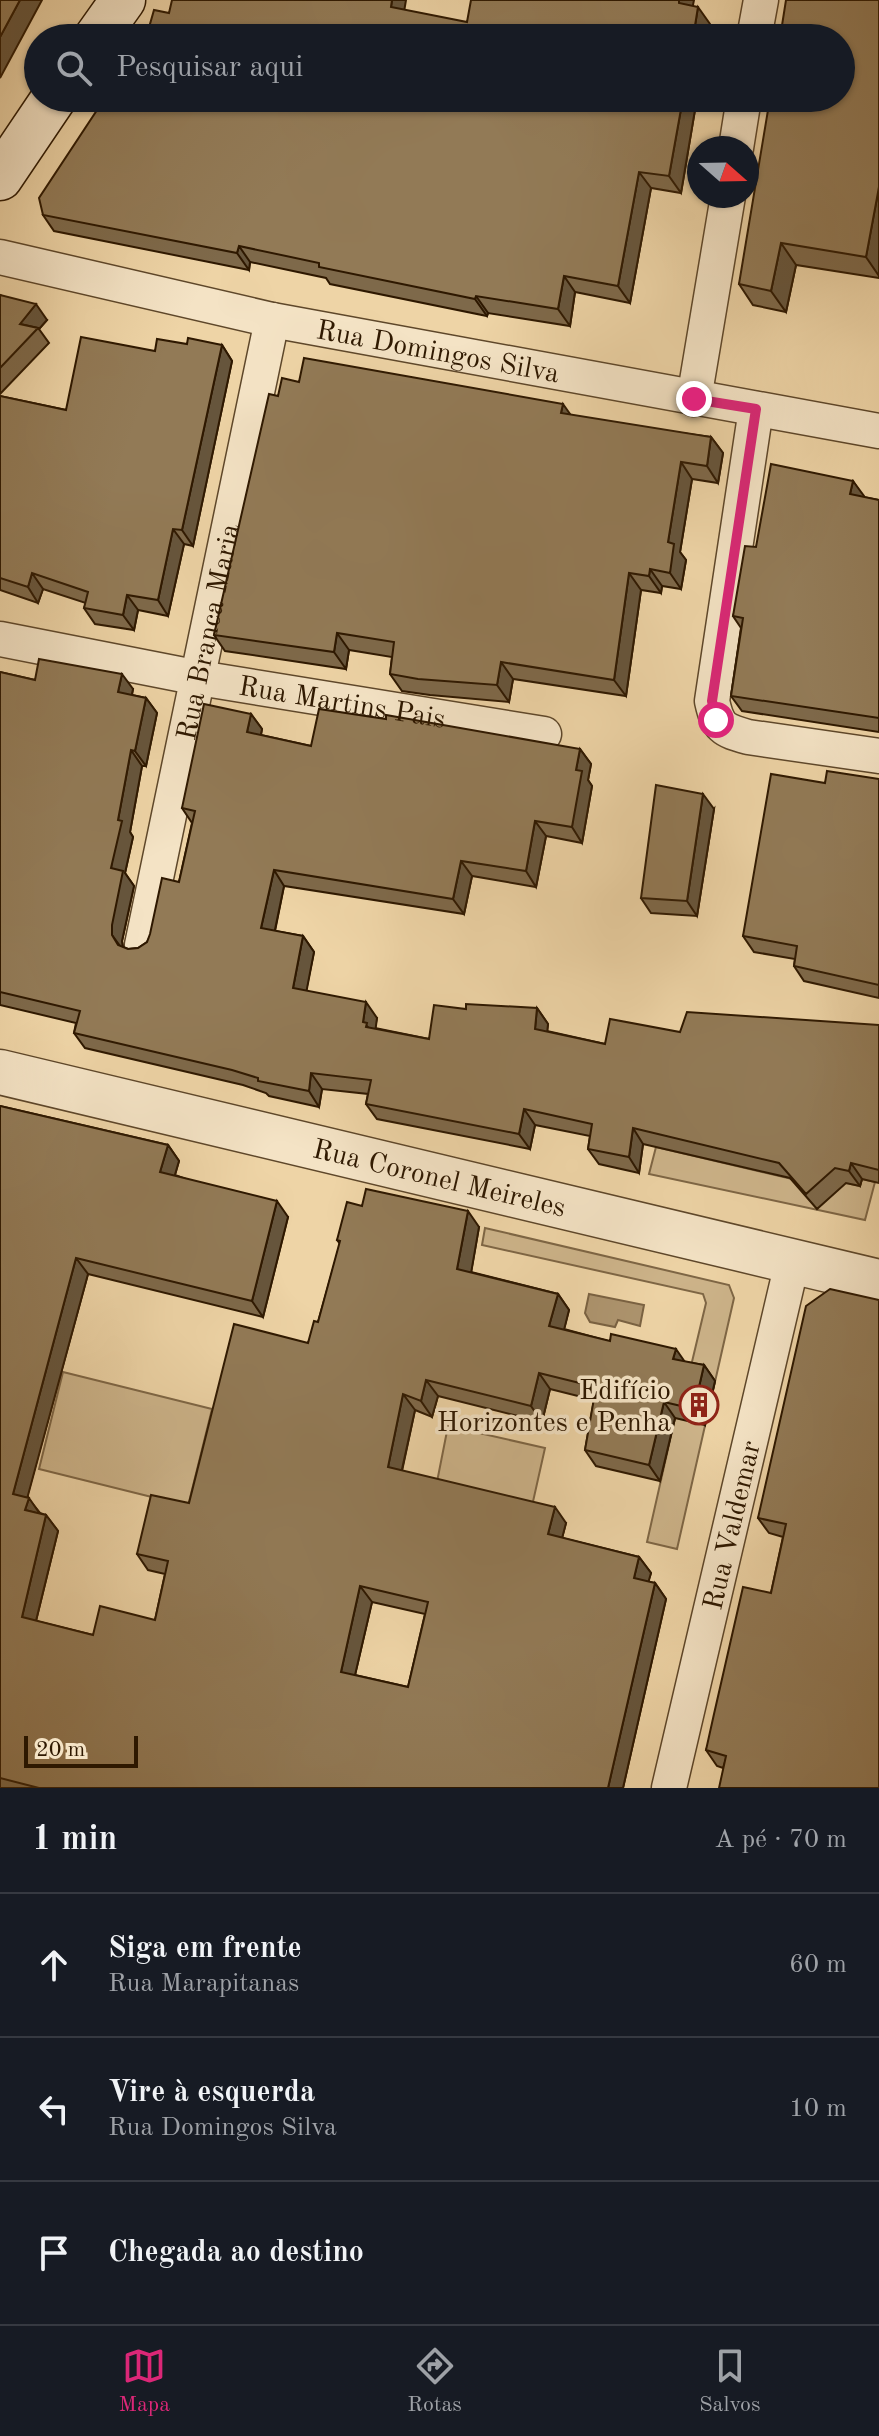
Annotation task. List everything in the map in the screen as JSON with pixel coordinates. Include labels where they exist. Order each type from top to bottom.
[{"type":"street","points":[[106,24],[123,0]]},
{"type":"street","points":[[757,24],[761,0]]},
{"type":"street","points":[[0,178],[45,112]]},
{"type":"street","points":[[738,136],[742,112]]},
{"type":"street","points":[[694,399],[726,208]]},
{"type":"street","name":"Rua Domingos Silva","points":[[0,257],[272,320],[879,431]]},
{"type":"street","name":"Rua Branca Maria","points":[[142,945],[272,320]]},
{"type":"street","points":[[756,409],[712,701],[716,720],[727,731],[748,737],[879,756]]},
{"type":"street","name":"Rua Martins Pais","points":[[0,639],[199,678],[544,734]]},
{"type":"street","name":"Rua Coronel Meireles","points":[[0,1072],[879,1282]]},
{"type":"street","name":"Rua Valdemar","points":[[669,1788],[792,1263]]},
{"type":"shaded area","points":[[656,1147],[796,1180],[806,1174],[860,1186],[862,1179],[875,1182],[865,1220],[649,1174]]},
{"type":"shaded area","points":[[485,1228],[729,1285],[734,1298],[677,1549],[647,1542],[687,1365],[691,1366],[706,1303],[703,1294],[482,1245]]},
{"type":"shaded area","points":[[589,1294],[644,1305],[640,1326],[618,1320],[615,1327],[590,1322],[585,1313]]},
{"type":"shaded area","points":[[63,1372],[212,1409],[188,1506],[39,1469]]},
{"type":"shaded area","points":[[448,1426],[545,1448],[530,1515],[435,1492]]},
{"type":"building","points":[[0,0],[20,0],[0,37]]},
{"type":"building","points":[[172,0],[392,0],[391,7],[467,22],[471,0],[679,0],[679,3],[698,7],[695,24],[150,24],[154,10],[169,13]]},
{"type":"building","points":[[786,0],[879,0],[879,187],[866,257],[781,243],[771,291],[739,284],[752,208],[759,208],[759,164],[768,112],[855,112],[855,24],[782,24]]},
{"type":"building","points":[[96,112],[680,112],[669,176],[639,172],[618,286],[564,276],[558,309],[476,296],[475,299],[319,267],[319,263],[239,246],[237,253],[43,215],[39,198]]},
{"type":"building","points":[[0,295],[36,304],[20,324],[38,328],[0,368]]},
{"type":"building","points":[[81,337],[155,351],[157,339],[187,344],[188,338],[222,345],[182,530],[173,529],[158,600],[127,595],[123,615],[84,608],[88,592],[32,573],[28,587],[0,578],[0,396],[66,410]]},
{"type":"building","points":[[304,358],[563,404],[561,413],[711,437],[707,466],[681,462],[668,542],[674,544],[670,573],[650,569],[649,576],[629,573],[614,680],[501,662],[497,685],[418,679],[390,674],[394,642],[337,633],[334,652],[214,635],[269,394],[278,396],[282,378],[299,382]]},
{"type":"building","points":[[771,464],[853,481],[850,494],[879,500],[879,718],[731,696],[743,618],[733,616],[745,546],[756,547]]},
{"type":"building","points":[[39,659],[122,674],[118,692],[146,698],[135,751],[131,750],[118,820],[122,821],[111,868],[123,871],[112,935],[118,945],[128,949],[138,948],[147,942],[162,878],[179,882],[195,811],[182,808],[204,704],[251,714],[247,732],[311,746],[319,709],[386,719],[386,715],[580,749],[576,770],[582,771],[572,827],[535,821],[526,871],[461,861],[453,899],[274,870],[261,928],[303,936],[293,988],[366,1002],[363,1022],[367,1023],[366,1027],[429,1039],[434,1005],[466,1009],[466,1004],[537,1008],[535,1029],[605,1044],[610,1019],[680,1032],[687,1012],[879,1025],[879,1170],[851,1163],[849,1171],[835,1168],[806,1194],[779,1163],[633,1128],[629,1157],[588,1149],[592,1124],[524,1109],[519,1134],[366,1104],[371,1080],[311,1073],[309,1091],[258,1081],[258,1078],[232,1070],[74,1033],[80,1011],[0,992],[0,672],[35,680]]},
{"type":"building","points":[[827,771],[879,779],[879,985],[794,966],[797,946],[743,936],[771,774],[825,783]]},
{"type":"building","points":[[656,785],[703,794],[687,901],[641,898]]},
{"type":"building","points":[[0,1106],[168,1145],[160,1172],[277,1201],[252,1301],[76,1258],[13,1494],[29,1498],[25,1510],[46,1515],[22,1617],[93,1635],[100,1606],[155,1620],[168,1561],[137,1554],[151,1495],[189,1503],[234,1324],[308,1343],[314,1321],[318,1322],[347,1202],[362,1206],[366,1189],[468,1211],[457,1269],[558,1294],[549,1326],[610,1341],[611,1334],[676,1349],[673,1359],[704,1365],[694,1409],[664,1402],[649,1465],[585,1450],[596,1387],[539,1373],[531,1406],[426,1380],[421,1401],[403,1394],[388,1467],[555,1507],[548,1534],[639,1557],[634,1578],[655,1583],[608,1788],[39,1788],[0,1778]],"holes":[[[360,1586],[428,1602],[408,1687],[341,1672]]]},
{"type":"building","points":[[830,1289],[879,1300],[879,1788],[719,1788],[726,1756],[706,1750],[714,1714],[743,1587],[771,1593],[786,1524],[758,1518],[806,1306]]},
{"type":"place","name":"Edifício Horizontes e Penha","points":[[699,1405]]},
{"type":"route","points":[[694,399],[756,409],[712,701],[716,720]]}]
